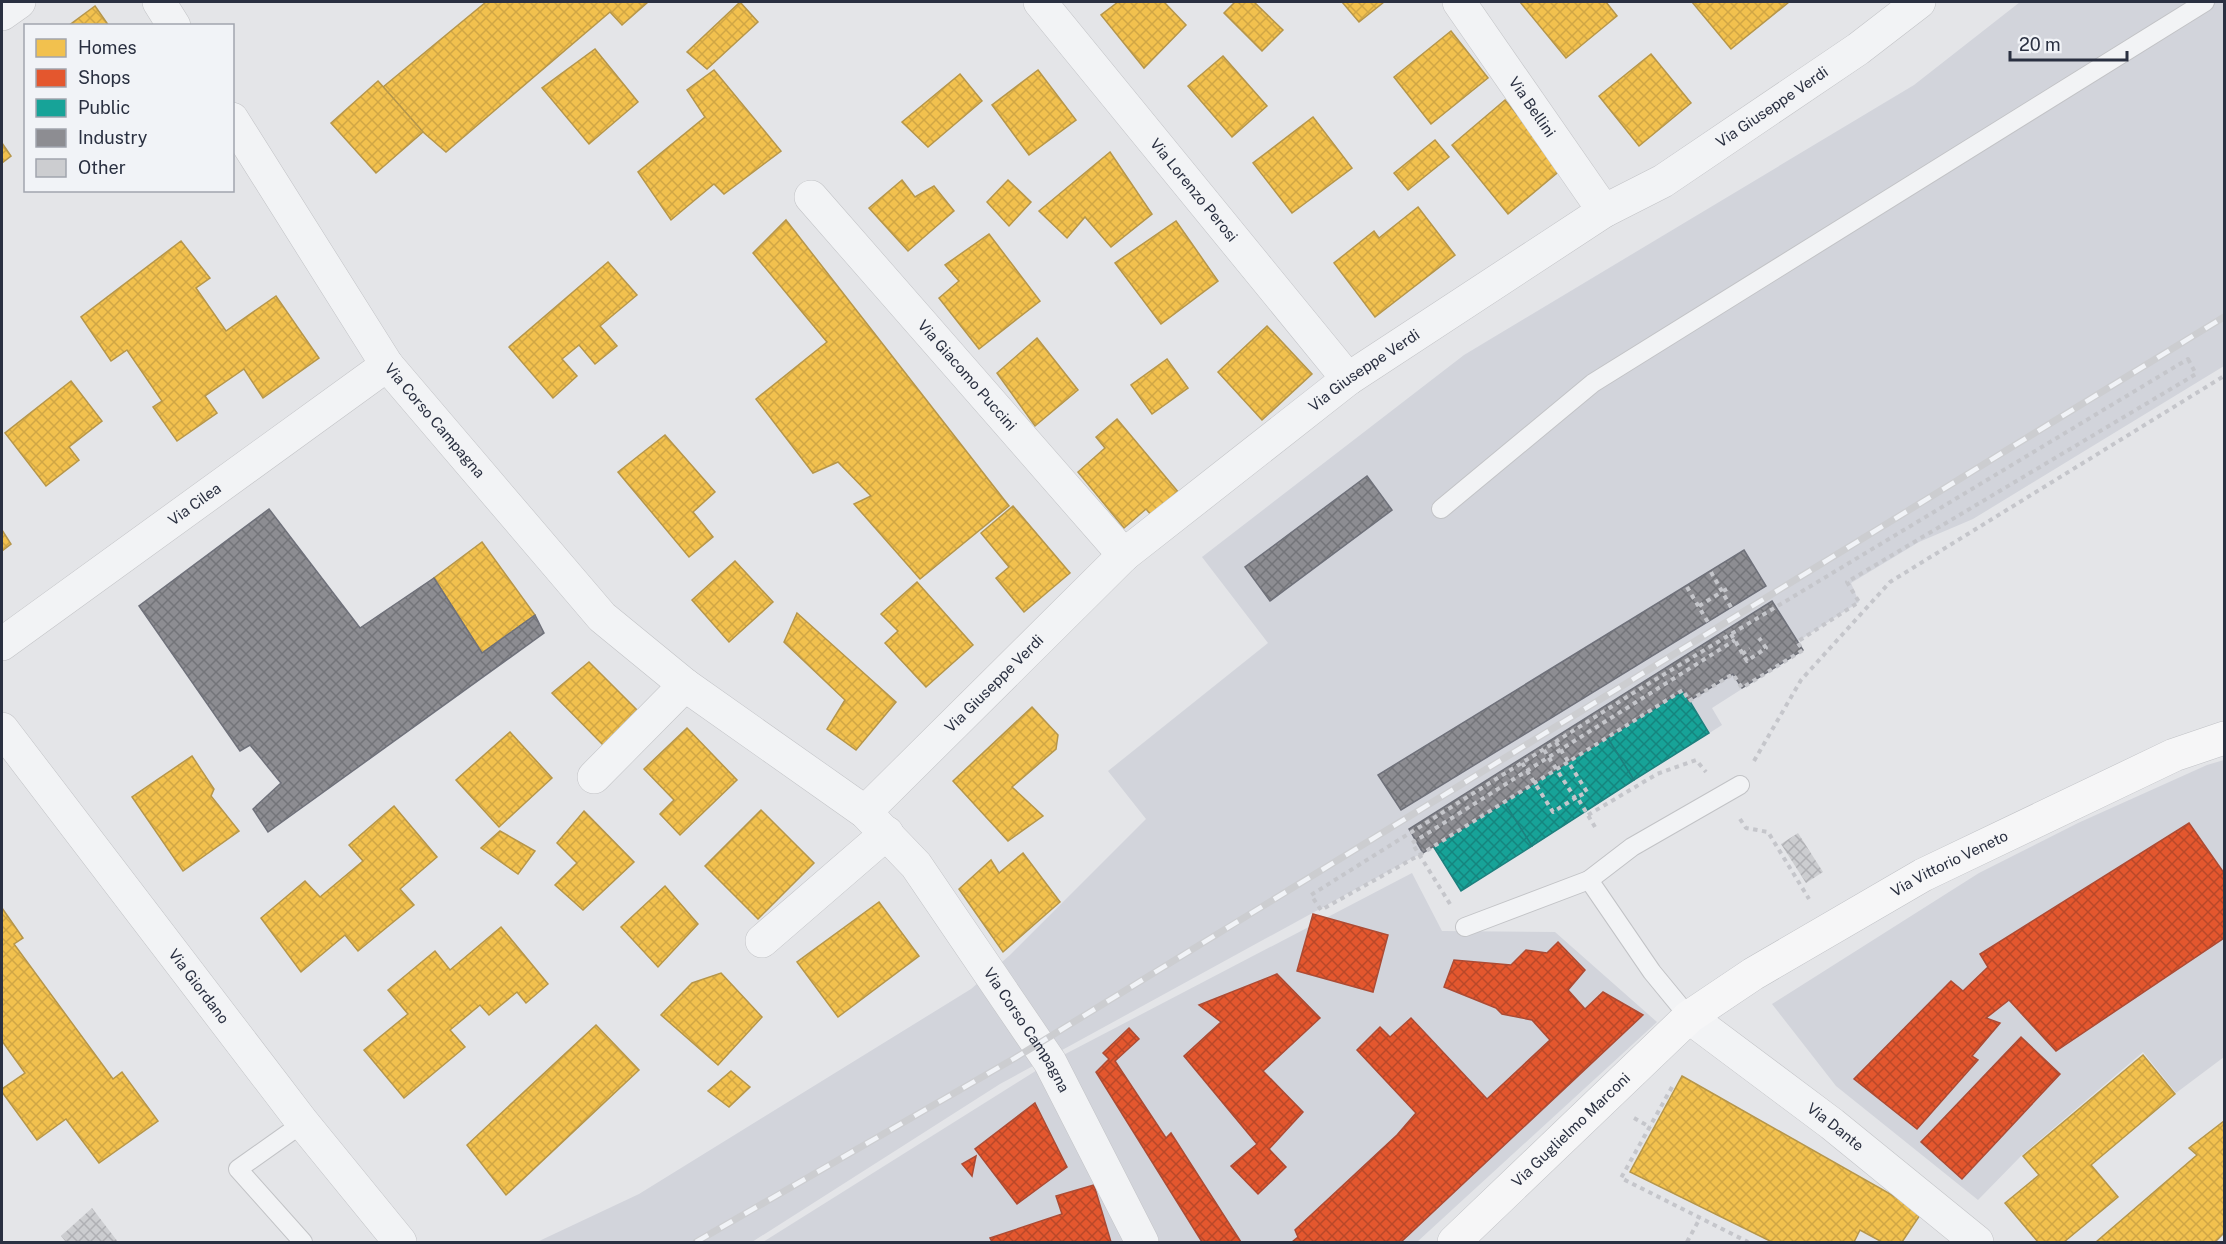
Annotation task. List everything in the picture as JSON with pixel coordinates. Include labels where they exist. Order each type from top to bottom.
[{"type":"main road","name":"Via Vittorio Veneto","points":[[1689,1017],[1753,974],[1923,875],[2174,755],[2224,738]]},
{"type":"main road","name":"Via Guglielmo Marconi","points":[[1454,1242],[1689,1017]]},
{"type":"street","points":[[2,14],[19,2]]},
{"type":"street","points":[[159,2],[173,24]]},
{"type":"street","name":"Via Lorenzo Perosi","points":[[1040,2],[1348,379]]},
{"type":"street","name":"Via Bellini","points":[[1459,2],[1604,212]]},
{"type":"street","name":"Via Giuseppe Verdi","points":[[876,822],[1124,555],[1348,379],[1604,212],[1663,181],[1858,49],[1919,2]]},
{"type":"street","name":"Via Corso Campagna","points":[[234,122],[387,364],[602,617],[685,685],[876,822],[915,865],[1050,1062],[1142,1242]]},
{"type":"street","name":"Via Giacomo Puccini","points":[[811,197],[1124,555]]},
{"type":"street","name":"Via Cilea","points":[[2,644],[387,364]]},
{"type":"street","points":[[594,777],[685,685]]},
{"type":"street","name":"Via Giordano","points":[[2,729],[303,1123],[400,1242]]},
{"type":"street","points":[[762,941],[876,822]]},
{"type":"street","name":"Via Dante","points":[[1689,1017],[1832,1124],[1977,1242]]},
{"type":"lane","points":[[1441,509],[1593,383],[2205,2]]},
{"type":"lane","points":[[1465,927],[1589,880],[1632,847],[1732,790]]},
{"type":"lane","points":[[1589,880],[1652,972],[1689,1017]]},
{"type":"lane","points":[[303,1123],[238,1169],[303,1242]]},
{"type":"path","points":[[2188,359],[2196,374],[1847,582],[1859,602],[1797,642],[1803,650],[1742,688],[1733,674],[1689,701],[1683,690],[1419,855],[1322,910],[1311,895],[1556,742],[1731,634],[2188,359]]},
{"type":"path","points":[[1732,790],[1802,680],[1890,582],[2224,376]]},
{"type":"path","points":[[1711,572],[1732,609]]},
{"type":"path","points":[[1688,587],[1709,624]]},
{"type":"path","points":[[1699,606],[1731,587]]},
{"type":"path","points":[[1731,634],[1747,661],[1766,648],[1759,638]]},
{"type":"path","points":[[1465,927],[1412,843],[1735,640]]},
{"type":"path","points":[[1742,654],[1750,649]]},
{"type":"path","points":[[1522,763],[1553,812],[1587,792],[1556,742]]},
{"type":"path","points":[[1544,750],[1595,827]]},
{"type":"path","points":[[1587,814],[1657,774],[1696,760],[1732,790],[1746,828],[1768,832],[1809,899]]},
{"type":"path","points":[[1675,1083],[1621,1178],[1748,1242]]},
{"type":"path","points":[[1629,1116],[1650,1127]]},
{"type":"path","points":[[1687,1242],[1700,1218]]},
{"type":"shaded area","points":[[2020,2],[2224,2],[2224,366],[1973,519],[1919,542],[1851,583],[1859,602],[1797,642],[1803,650],[1712,708],[1722,725],[1461,891],[1433,847],[1000,1084],[752,1242],[537,1242],[639,1194],[971,989],[1010,955],[1146,819],[1108,771],[1268,643],[1202,557],[1464,355],[1914,85]]},
{"type":"shaded area","points":[[2224,760],[2224,1057],[2176,1093],[2143,1052],[2021,1156],[1978,1200],[1836,1086],[1772,1004],[1979,873],[2078,823],[2207,765]]},
{"type":"shaded area","points":[[1412,873],[1442,931],[1555,932],[1657,1022],[1417,1242],[763,1242],[1050,1062]]},
{"type":"building: Homes","points":[[486,2],[648,2],[622,25],[610,12],[446,152],[423,132],[383,87]]},
{"type":"building: Homes","points":[[740,2],[758,22],[707,69],[687,52]]},
{"type":"building: Homes","points":[[1118,2],[1164,2],[1186,25],[1144,68],[1101,15]]},
{"type":"building: Homes","points":[[1235,2],[1254,2],[1283,30],[1262,51],[1224,13]]},
{"type":"building: Homes","points":[[1342,2],[1384,2],[1359,22]]},
{"type":"building: Homes","points":[[1520,2],[1606,2],[1617,16],[1566,58]]},
{"type":"building: Homes","points":[[1692,2],[1789,2],[1731,49]]},
{"type":"building: Homes","points":[[95,6],[108,24],[71,24]]},
{"type":"building: Homes","points":[[1451,31],[1488,78],[1431,124],[1394,77]]},
{"type":"building: Homes","points":[[595,49],[638,102],[589,144],[542,88]]},
{"type":"building: Homes","points":[[1651,54],[1691,103],[1639,146],[1599,96]]},
{"type":"building: Homes","points":[[1223,56],[1267,106],[1232,137],[1188,86]]},
{"type":"building: Homes","points":[[714,70],[781,151],[724,194],[714,184],[671,220],[638,172],[705,117],[687,90]]},
{"type":"building: Homes","points":[[1038,70],[1076,120],[1029,155],[992,105]]},
{"type":"building: Homes","points":[[960,74],[982,101],[928,147],[902,122]]},
{"type":"building: Homes","points":[[378,81],[423,132],[376,173],[331,123]]},
{"type":"building: Homes","points":[[1505,100],[1562,169],[1508,214],[1452,145]]},
{"type":"building: Homes","points":[[1313,117],[1352,168],[1292,213],[1253,163]]},
{"type":"building: Homes","points":[[1435,140],[1449,157],[1408,190],[1394,173]]},
{"type":"building: Homes","points":[[2,143],[11,156],[2,163]]},
{"type":"building: Homes","points":[[1110,152],[1152,214],[1111,247],[1085,217],[1067,238],[1039,211]]},
{"type":"building: Homes","points":[[902,180],[915,197],[934,186],[954,211],[908,251],[869,208]]},
{"type":"building: Homes","points":[[1008,180],[1031,202],[1009,226],[987,202]]},
{"type":"building: Homes","points":[[1418,207],[1455,255],[1375,317],[1334,263],[1374,231],[1379,238]]},
{"type":"building: Homes","points":[[786,220],[1009,506],[920,579],[854,504],[871,496],[838,462],[813,473],[756,399],[827,342],[753,253]]},
{"type":"building: Homes","points":[[1176,221],[1218,281],[1161,324],[1115,263]]},
{"type":"building: Homes","points":[[989,234],[1040,301],[979,349],[939,298],[959,281],[945,265]]},
{"type":"building: Homes","points":[[181,241],[210,278],[196,288],[226,331],[276,296],[319,358],[263,398],[244,369],[205,396],[217,413],[177,441],[153,407],[162,401],[127,350],[111,361],[81,317]]},
{"type":"building: Homes","points":[[608,262],[637,295],[600,326],[617,346],[595,364],[579,345],[562,359],[577,376],[553,398],[509,347]]},
{"type":"building: Homes","points":[[1267,326],[1312,374],[1262,420],[1218,372]]},
{"type":"building: Homes","points":[[1037,338],[1078,390],[1035,426],[997,373]]},
{"type":"building: Homes","points":[[1167,359],[1188,388],[1152,414],[1131,385]]},
{"type":"building: Homes","points":[[71,381],[102,421],[69,447],[79,460],[46,486],[5,433]]},
{"type":"building: Homes","points":[[1117,419],[1179,493],[1152,516],[1146,509],[1124,528],[1078,472],[1105,448],[1096,437]]},
{"type":"building: Homes","points":[[665,435],[715,492],[693,512],[713,537],[689,557],[618,472]]},
{"type":"building: Homes","points":[[1013,506],[1070,573],[1024,612],[996,578],[1009,567],[981,533]]},
{"type":"building: Homes","points":[[2,530],[11,544],[2,551]]},
{"type":"building: Homes","points":[[482,542],[535,615],[482,653],[434,578]]},
{"type":"building: Homes","points":[[735,561],[773,602],[729,642],[692,600]]},
{"type":"building: Homes","points":[[917,582],[973,645],[926,687],[885,643],[898,631],[881,614]]},
{"type":"building: Homes","points":[[797,613],[896,702],[856,750],[827,729],[845,700],[784,642]]},
{"type":"building: Homes","points":[[589,662],[637,710],[603,745],[552,693]]},
{"type":"building: Homes","points":[[1032,707],[1058,735],[1056,749],[1012,787],[1043,816],[1008,841],[953,781]]},
{"type":"building: Homes","points":[[687,728],[737,780],[680,835],[660,814],[674,800],[644,769]]},
{"type":"building: Homes","points":[[510,732],[552,778],[499,827],[456,780]]},
{"type":"building: Homes","points":[[192,756],[214,789],[211,796],[239,831],[183,871],[132,797]]},
{"type":"building: Homes","points":[[394,806],[437,857],[400,889],[414,905],[358,951],[345,935],[301,972],[261,918],[305,881],[320,897],[363,861],[349,845]]},
{"type":"building: Homes","points":[[761,810],[814,863],[758,919],[705,866]]},
{"type":"building: Homes","points":[[584,811],[634,862],[583,910],[555,885],[577,863],[557,843]]},
{"type":"building: Homes","points":[[500,831],[535,851],[518,874],[481,848]]},
{"type":"building: Homes","points":[[1023,853],[1060,902],[1003,952],[959,889],[991,860],[999,873]]},
{"type":"building: Homes","points":[[665,886],[698,924],[658,967],[621,927]]},
{"type":"building: Homes","points":[[879,902],[919,956],[838,1017],[797,962]]},
{"type":"building: Homes","points":[[2,908],[23,938],[14,944],[113,1079],[122,1072],[158,1121],[99,1163],[66,1119],[37,1140],[2,1092],[2,1089],[25,1073],[2,1041]]},
{"type":"building: Homes","points":[[501,927],[548,984],[526,1003],[517,992],[489,1015],[480,1005],[450,1030],[465,1047],[404,1098],[364,1050],[408,1014],[388,990],[435,951],[450,970]]},
{"type":"building: Homes","points":[[721,973],[762,1017],[718,1065],[661,1015],[692,983]]},
{"type":"building: Homes","points":[[596,1025],[639,1070],[506,1195],[467,1145]]},
{"type":"building: Homes","points":[[2143,1055],[2175,1094],[2091,1165],[2118,1197],[2064,1242],[2038,1242],[2005,1203],[2039,1175],[2023,1156]]},
{"type":"building: Homes","points":[[731,1071],[750,1087],[729,1107],[708,1091]]},
{"type":"building: Homes","points":[[1682,1076],[1922,1212],[1902,1242],[1882,1242],[1860,1230],[1854,1242],[1772,1242],[1630,1172]]},
{"type":"building: Homes","points":[[2224,1121],[2224,1233],[2215,1242],[2096,1242],[2197,1155],[2189,1148]]},
{"type":"building: Shops","points":[[2189,823],[2224,873],[2224,938],[2056,1051],[2009,1000],[1986,1018],[2000,1023],[1972,1056],[1978,1060],[1917,1129],[1854,1079],[1951,981],[1963,991],[1988,967],[1980,954]]},
{"type":"building: Shops","points":[[1313,914],[1388,935],[1373,992],[1297,971]]},
{"type":"building: Shops","points":[[1558,942],[1585,970],[1568,990],[1585,1009],[1603,992],[1643,1015],[1401,1242],[1292,1242],[1298,1237],[1295,1230],[1397,1135],[1416,1113],[1357,1050],[1380,1027],[1390,1037],[1411,1018],[1487,1099],[1550,1040],[1532,1020],[1502,1014],[1496,1008],[1444,987],[1454,960],[1511,965],[1526,950],[1547,953]]},
{"type":"building: Shops","points":[[1277,974],[1320,1018],[1263,1071],[1303,1112],[1269,1149],[1286,1167],[1258,1194],[1231,1166],[1257,1144],[1184,1056],[1221,1022],[1199,1005]]},
{"type":"building: Shops","points":[[1129,1028],[1139,1039],[1115,1061],[1166,1138],[1171,1133],[1241,1242],[1202,1242],[1096,1072],[1109,1059],[1103,1053]]},
{"type":"building: Shops","points":[[2021,1037],[2060,1074],[1962,1179],[1921,1142]]},
{"type":"building: Shops","points":[[1035,1103],[1067,1167],[1017,1204],[975,1149]]},
{"type":"building: Shops","points":[[976,1156],[972,1176],[962,1164]]},
{"type":"building: Shops","points":[[1094,1185],[1111,1242],[992,1242],[990,1238],[1062,1214],[1056,1196]]},
{"type":"building: Public","points":[[1683,690],[1709,733],[1634,780],[1607,737]]},
{"type":"building: Public","points":[[1607,737],[1634,780],[1532,846],[1504,802]]},
{"type":"building: Public","points":[[1504,802],[1532,846],[1461,891],[1433,846]]},
{"type":"building: Industry","points":[[1367,476],[1392,510],[1270,601],[1245,567]]},
{"type":"building: Industry","points":[[269,509],[360,628],[434,578],[482,653],[535,615],[544,633],[268,832],[253,809],[281,783],[250,745],[240,751],[139,606]]},
{"type":"building: Industry","points":[[1744,550],[1766,586],[1401,810],[1378,775]]},
{"type":"building: Industry","points":[[1772,601],[1803,650],[1742,688],[1733,674],[1689,701],[1683,690],[1423,853],[1409,829]]},
{"type":"building: Other","points":[[1798,833],[1823,872],[1806,883],[1781,844]]},
{"type":"building: Other","points":[[92,1208],[118,1242],[66,1242],[61,1236]]},
{"type":"railway","points":[[696,1242],[1015,1058],[2224,317]]}]
